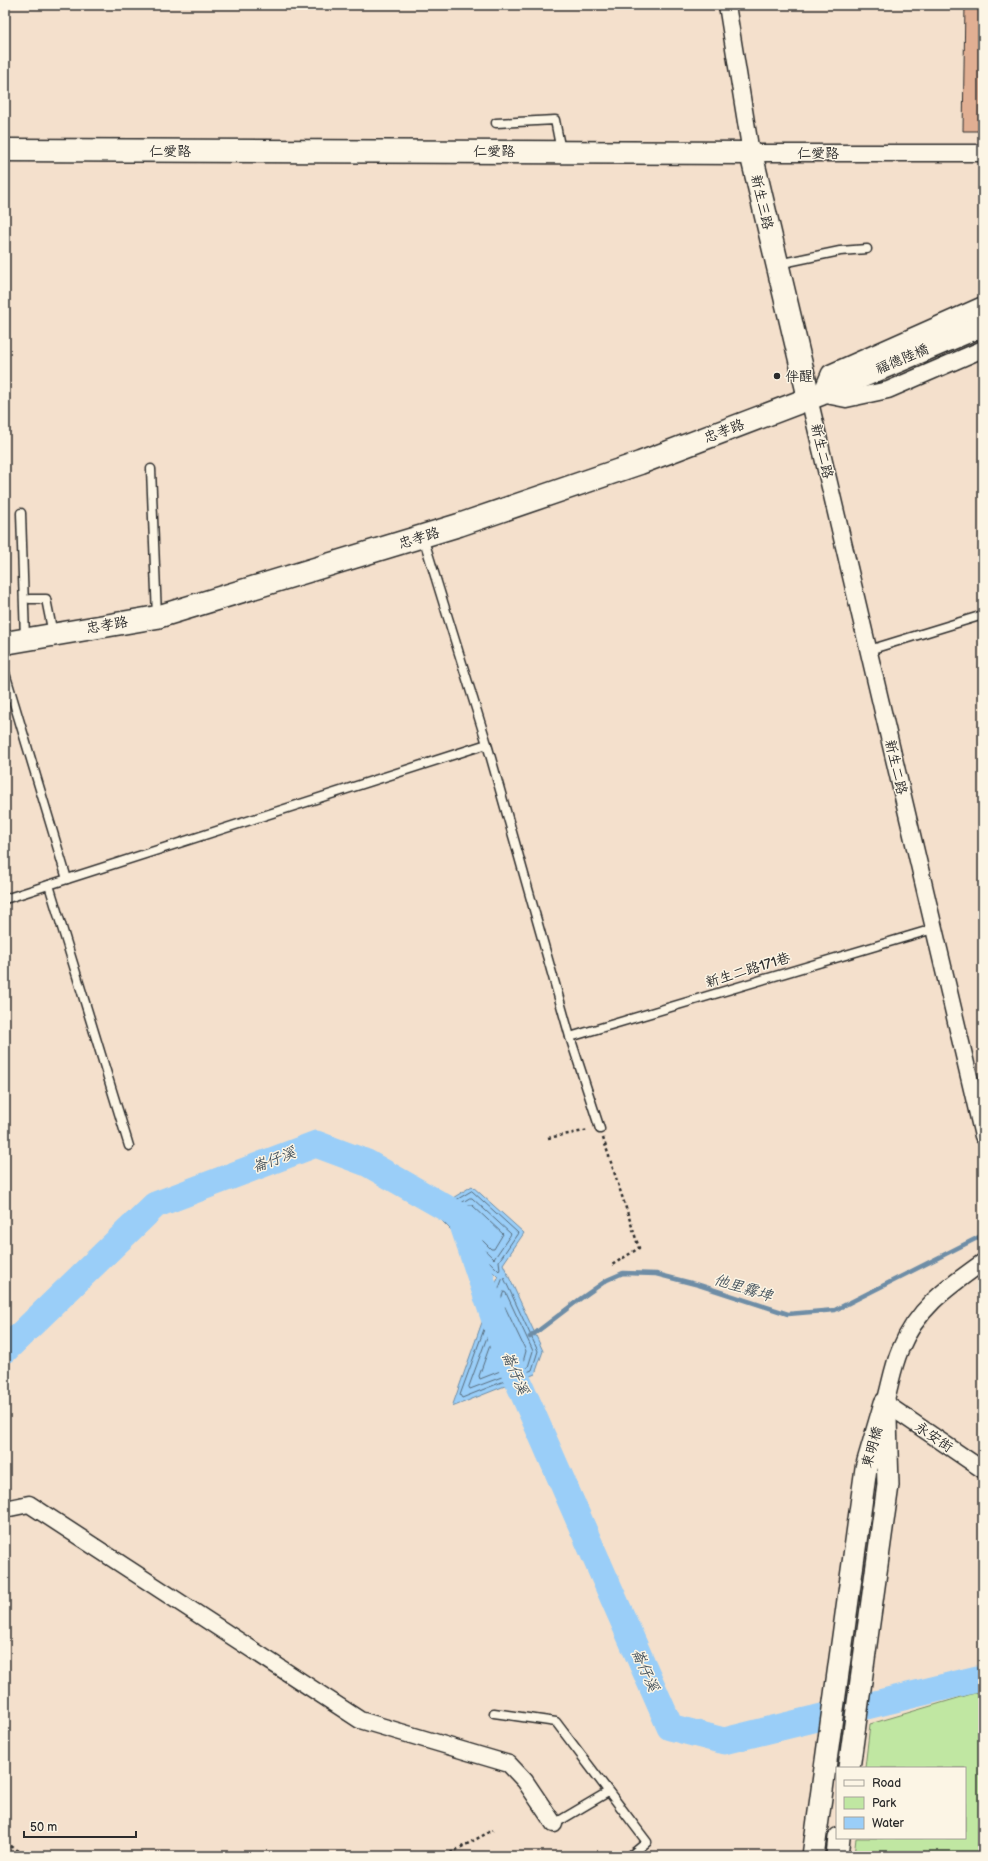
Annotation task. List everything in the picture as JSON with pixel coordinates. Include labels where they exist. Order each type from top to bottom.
[{"type":"main road","name":"仁愛路","points":[[5,150],[561,151],[751,153]]},
{"type":"main road","name":"新生三路","points":[[751,153],[777,264],[815,396]]},
{"type":"main road","name":"福德陸橋","points":[[815,396],[983,325]]},
{"type":"main road","name":"忠孝路","points":[[15,641],[156,617],[423,537],[640,463],[815,396]]},
{"type":"street","name":"新生三路","points":[[727,5],[751,153]]},
{"type":"street","name":"仁愛路","points":[[751,153],[983,153]]},
{"type":"street","points":[[983,305],[830,373],[815,396],[846,399],[888,390],[983,349]]},
{"type":"street","name":"新生二路","points":[[815,396],[869,650],[933,929],[983,1136]]},
{"type":"street","points":[[885,1403],[900,1350],[918,1317],[938,1295],[983,1262]]},
{"type":"street","name":"永安街","points":[[885,1403],[983,1470]]},
{"type":"street","name":"東明橋","points":[[813,1856],[866,1468],[885,1403]]},
{"type":"street","name":"東明橋","points":[[849,1767],[888,1485],[885,1403]]},
{"type":"street","points":[[5,1509],[29,1504],[360,1720],[509,1764],[525,1781],[554,1824]]},
{"type":"street","points":[[837,1856],[839,1839]]},
{"type":"lane","points":[[496,123],[555,120],[561,151]]},
{"type":"lane","points":[[777,264],[840,251],[867,249]]},
{"type":"lane","points":[[151,469],[156,617]]},
{"type":"lane","points":[[15,641],[20,513]]},
{"type":"lane","points":[[423,537],[487,744],[570,1037],[600,1129]]},
{"type":"lane","points":[[30,599],[46,599],[53,634]]},
{"type":"lane","points":[[869,650],[983,615]]},
{"type":"lane","points":[[5,673],[68,879]]},
{"type":"lane","points":[[5,899],[487,744]]},
{"type":"lane","points":[[49,885],[129,1146]]},
{"type":"lane","name":"新生二路171巷","points":[[570,1037],[933,929]]},
{"type":"lane","points":[[494,1713],[556,1722],[647,1842],[630,1856]]},
{"type":"lane","points":[[554,1824],[608,1792]]},
{"type":"path","points":[[548,1138],[579,1131],[600,1129],[639,1248],[612,1265]]},
{"type":"path","points":[[445,1856],[492,1830]]},
{"type":"path","points":[[5,1843],[26,1856]]},
{"type":"green space","points":[[975,1693],[983,1696],[983,1856],[854,1856],[856,1839],[966,1839],[966,1767],[865,1767],[870,1724]]},
{"type":"water","points":[[472,1186],[524,1233],[503,1264],[543,1351],[535,1374],[452,1407],[498,1277],[432,1211]]},
{"type":"building","points":[[965,5],[983,5],[983,131],[963,131]]},
{"type":"waterway","name":"崙仔溪","points":[[5,1350],[155,1205],[316,1144],[367,1163],[460,1216],[507,1356],[670,1727],[724,1741],[977,1679],[983,1681]]},
{"type":"waterway","name":"他里霧埤","points":[[530,1337],[607,1280],[623,1273],[656,1274],[699,1285],[788,1314],[835,1310],[983,1235]]},
{"type":"place","name":"伴醒","points":[[777,376]]}]
